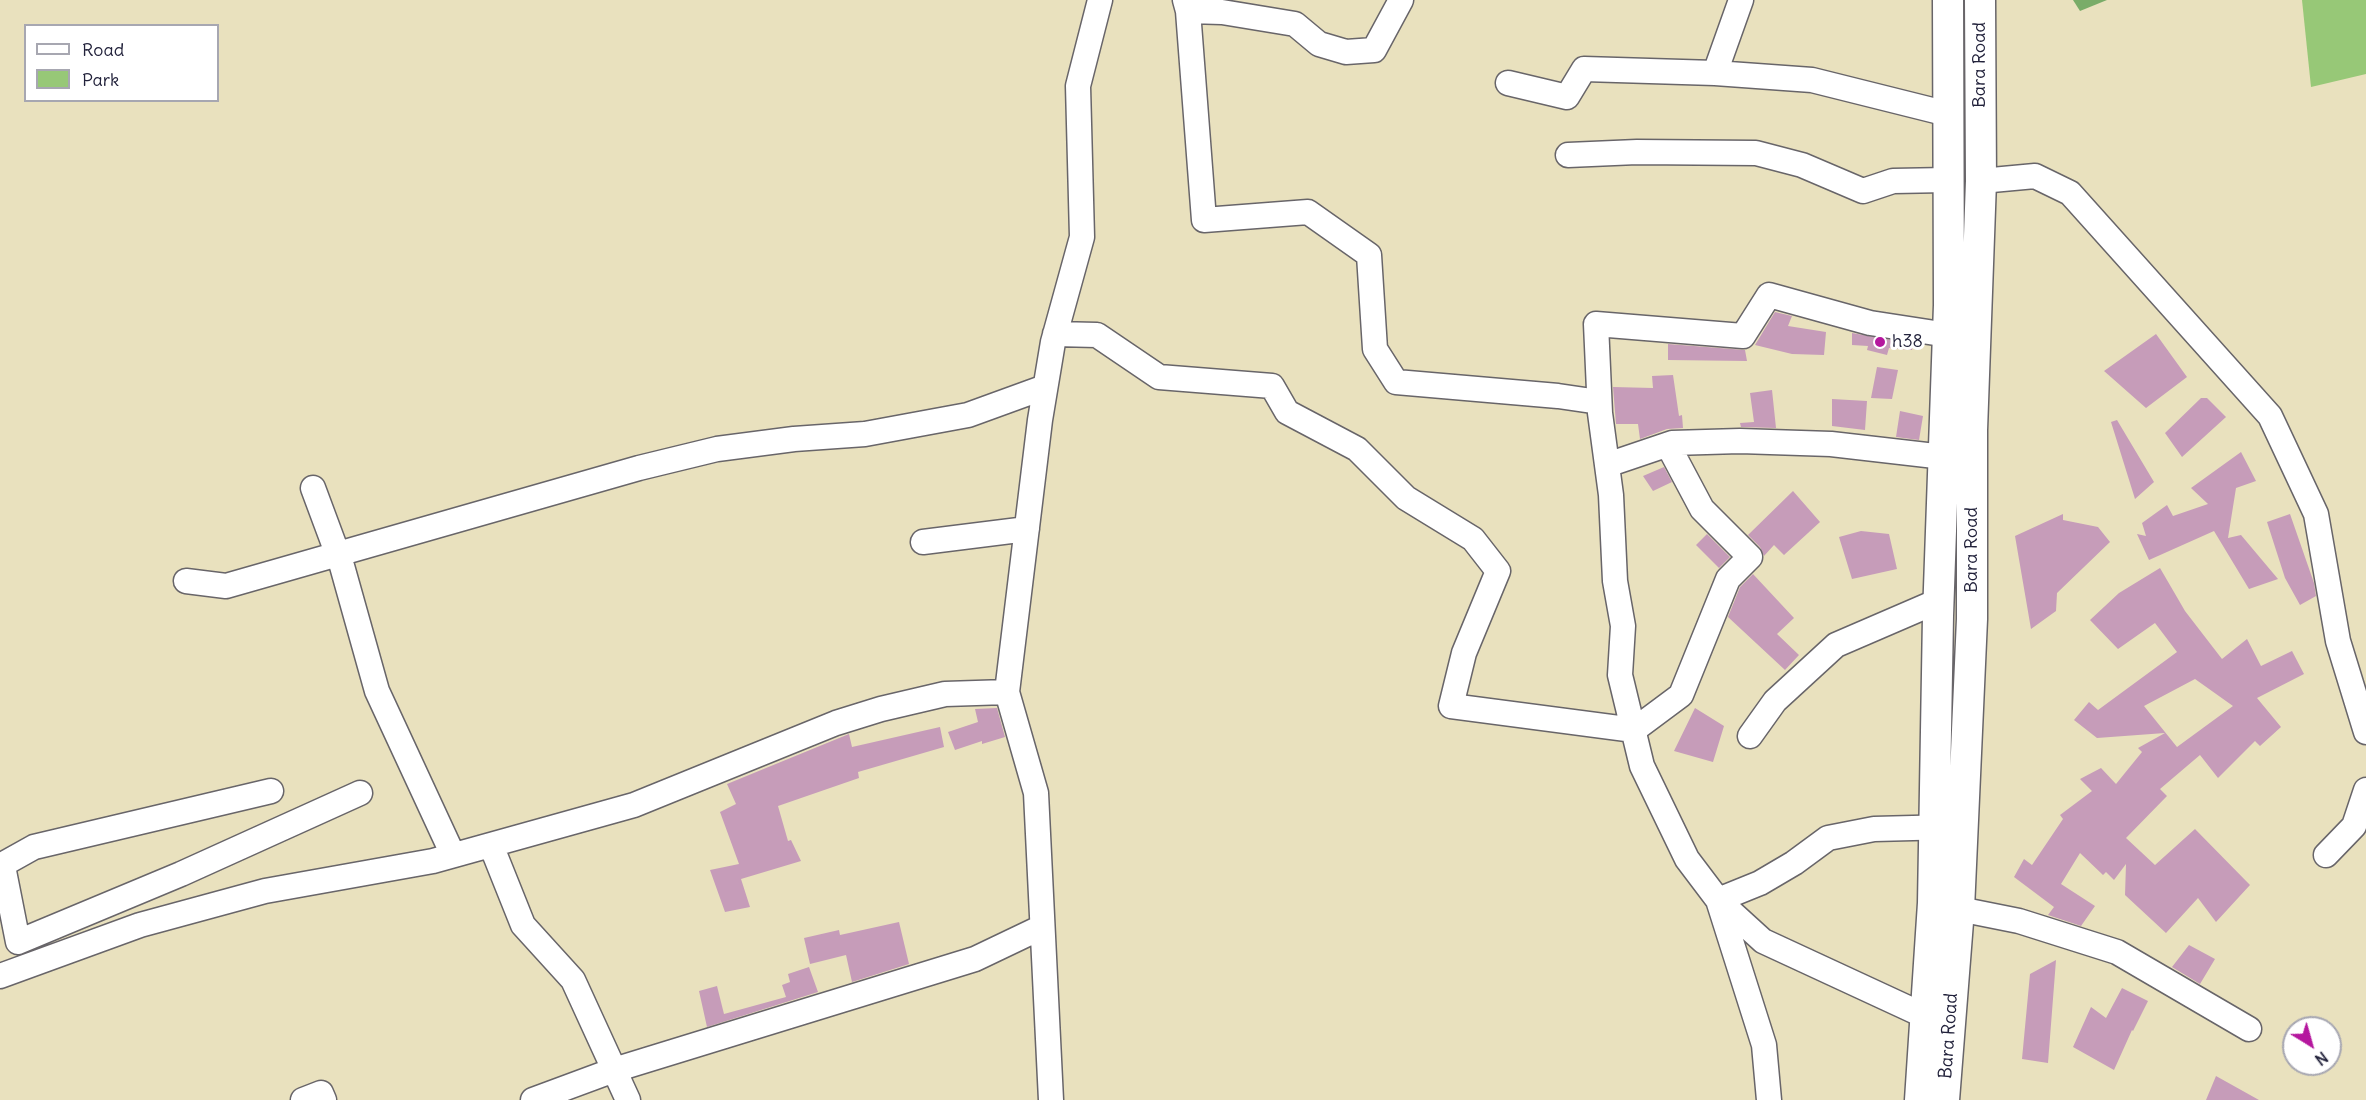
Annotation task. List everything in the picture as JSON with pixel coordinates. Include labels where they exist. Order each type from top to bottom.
[{"type":"main road","points":[[1920,1100],[1933,903],[1948,827],[1935,753],[1948,335],[1948,0]]},
{"type":"main road","name":"Bara Road","points":[[1944,1100],[1959,909],[1948,827],[1966,754],[1972,619],[1972,430],[1981,181],[1980,0]]},
{"type":"main road","points":[[1947,180],[1981,181]]},
{"type":"main road","points":[[1935,753],[1966,754]]},
{"type":"street","points":[[1051,1100],[1036,793],[1007,692],[1046,387],[1056,334],[1082,237],[1078,86],[1100,0]]},
{"type":"street","points":[[1401,0],[1374,50],[1346,52],[1319,44],[1295,24],[1187,5],[1204,220],[1308,212],[1369,255],[1375,349],[1396,382],[1558,396],[1599,402]]},
{"type":"street","points":[[1715,73],[1741,0]]},
{"type":"street","points":[[1508,83],[1568,98],[1584,69],[1715,73],[1812,80],[1948,114]]},
{"type":"street","points":[[1568,154],[1756,153],[1802,165],[1863,191],[1893,181],[1947,180]]},
{"type":"street","points":[[1981,181],[2035,176],[2070,193],[2270,416],[2316,514],[2338,641],[2366,732]]},
{"type":"street","points":[[1925,1016],[1763,941],[1718,900],[1687,859],[1642,766],[1620,675],[1623,626],[1615,581],[1611,495],[1599,402],[1596,324],[1743,336],[1769,295],[1869,323],[1948,335]]},
{"type":"street","points":[[1056,334],[1096,335],[1159,377],[1272,386],[1287,411],[1357,449],[1406,498],[1473,539],[1498,571],[1464,653],[1451,706],[1634,730],[1680,695],[1728,579],[1750,557],[1702,509],[1668,445]]},
{"type":"street","points":[[186,581],[226,586],[662,462],[717,449],[794,439],[865,434],[968,415],[1046,387]]},
{"type":"street","points":[[1607,465],[1668,445],[1740,441],[1831,444],[1944,457]]},
{"type":"street","points":[[313,488],[338,555],[377,691],[453,855]]},
{"type":"street","points":[[924,542],[1027,529]]},
{"type":"street","points":[[1750,736],[1775,701],[1836,645],[1938,601]]},
{"type":"street","points":[[0,975],[140,925],[265,891],[453,855],[634,805],[836,723],[881,709],[945,694],[1007,692]]},
{"type":"street","points":[[2326,855],[2354,826],[2366,790]]},
{"type":"street","points":[[271,791],[34,847],[1,866],[18,942],[181,874],[360,793]]},
{"type":"street","points":[[1718,900],[1760,883],[1794,863],[1828,838],[1874,829],[1948,827]]},
{"type":"street","points":[[491,845],[523,925],[573,980],[628,1100]]},
{"type":"street","points":[[1718,900],[1764,1045],[1769,1100]]},
{"type":"street","points":[[1959,909],[2019,921],[2117,952],[2249,1029]]},
{"type":"street","points":[[533,1100],[614,1070],[975,959],[1042,927]]},
{"type":"street","points":[[303,1100],[321,1093],[324,1100]]},
{"type":"green space","points":[[2073,0],[2107,0],[2080,11]]},
{"type":"green space","points":[[2302,0],[2366,0],[2366,74],[2311,87]]},
{"type":"building","points":[[1775,312],[1792,316],[1788,326],[1826,332],[1824,355],[1792,354],[1755,345]]},
{"type":"building","points":[[1852,333],[1913,344],[1912,350],[1889,348],[1887,355],[1867,350],[1868,346],[1852,345]]},
{"type":"building","points":[[2156,334],[2187,377],[2146,408],[2104,371]]},
{"type":"building","points":[[1668,344],[1745,350],[1747,361],[1668,360]]},
{"type":"building","points":[[1877,367],[1898,370],[1892,399],[1871,398]]},
{"type":"building","points":[[1673,375],[1683,428],[1667,429],[1640,439],[1638,424],[1616,424],[1613,387],[1653,388],[1652,376]]},
{"type":"building","points":[[1772,390],[1776,428],[1741,427],[1740,423],[1754,422],[1750,393]]},
{"type":"building","points":[[2201,398],[2207,398],[2226,417],[2182,457],[2165,433]]},
{"type":"building","points":[[1832,399],[1867,401],[1865,430],[1832,426]]},
{"type":"building","points":[[1900,411],[1923,416],[1919,440],[1896,437]]},
{"type":"building","points":[[2117,420],[2154,482],[2135,499],[2111,422]]},
{"type":"building","points":[[2241,452],[2256,481],[2236,488],[2228,538],[2241,535],[2278,579],[2249,589],[2214,531],[2149,560],[2137,534],[2146,536],[2142,523],[2167,505],[2173,516],[2208,504],[2191,488]]},
{"type":"building","points":[[1664,467],[1672,482],[1653,491],[1643,476]]},
{"type":"building","points":[[1793,491],[1820,522],[1784,555],[1774,545],[1764,556],[1760,547],[1748,535]]},
{"type":"building","points":[[2063,514],[2063,520],[2098,527],[2110,542],[2057,593],[2056,611],[2031,629],[2015,536]]},
{"type":"building","points":[[2290,514],[2314,583],[2316,596],[2300,605],[2285,578],[2267,522]]},
{"type":"building","points":[[1861,531],[1889,534],[1897,569],[1852,579],[1839,537]]},
{"type":"building","points":[[1707,534],[1730,557],[1719,568],[1696,545]]},
{"type":"building","points":[[2160,568],[2185,611],[2222,659],[2247,639],[2261,666],[2292,651],[2304,674],[2257,698],[2281,727],[2260,746],[2255,741],[2218,778],[2200,755],[2160,789],[2167,796],[2126,838],[2155,865],[2195,829],[2250,885],[2216,922],[2198,898],[2166,933],[2125,895],[2126,864],[2114,880],[2106,872],[2103,875],[2080,853],[2061,884],[2095,906],[2081,926],[2048,915],[2054,907],[2014,877],[2024,859],[2032,865],[2063,819],[2060,815],[2092,791],[2080,779],[2101,768],[2116,784],[2142,752],[2138,748],[2165,733],[2097,738],[2074,720],[2089,702],[2098,710],[2177,652],[2155,623],[2118,649],[2090,620],[2119,593]],"holes":[[[2195,679],[2233,706],[2177,747],[2144,706]]]},
{"type":"building","points":[[1753,574],[1794,618],[1777,634],[1799,655],[1785,670],[1728,617],[1740,587]]},
{"type":"building","points":[[997,708],[1005,737],[982,744],[982,741],[955,750],[948,732],[978,722],[975,709]]},
{"type":"building","points":[[1695,708],[1724,726],[1713,762],[1674,751]]},
{"type":"building","points":[[940,727],[944,747],[858,772],[859,778],[778,806],[788,841],[791,840],[801,861],[741,879],[750,907],[725,912],[710,870],[739,864],[720,812],[736,804],[727,784],[849,734],[852,747]]},
{"type":"building","points":[[899,922],[909,964],[852,982],[846,955],[810,964],[804,938],[839,930],[840,935]]},
{"type":"building","points":[[2189,945],[2215,959],[2200,984],[2172,967]]},
{"type":"building","points":[[2056,960],[2048,1063],[2022,1059],[2030,974]]},
{"type":"building","points":[[809,967],[818,992],[707,1027],[699,991],[717,986],[724,1014],[786,997],[782,985],[790,982],[788,974]]},
{"type":"building","points":[[2122,988],[2148,1001],[2114,1070],[2073,1047],[2091,1007],[2106,1018]]},
{"type":"building","points":[[2216,1076],[2259,1100],[2206,1100]]},
{"type":"place","name":"h38","points":[[1880,342]]}]
